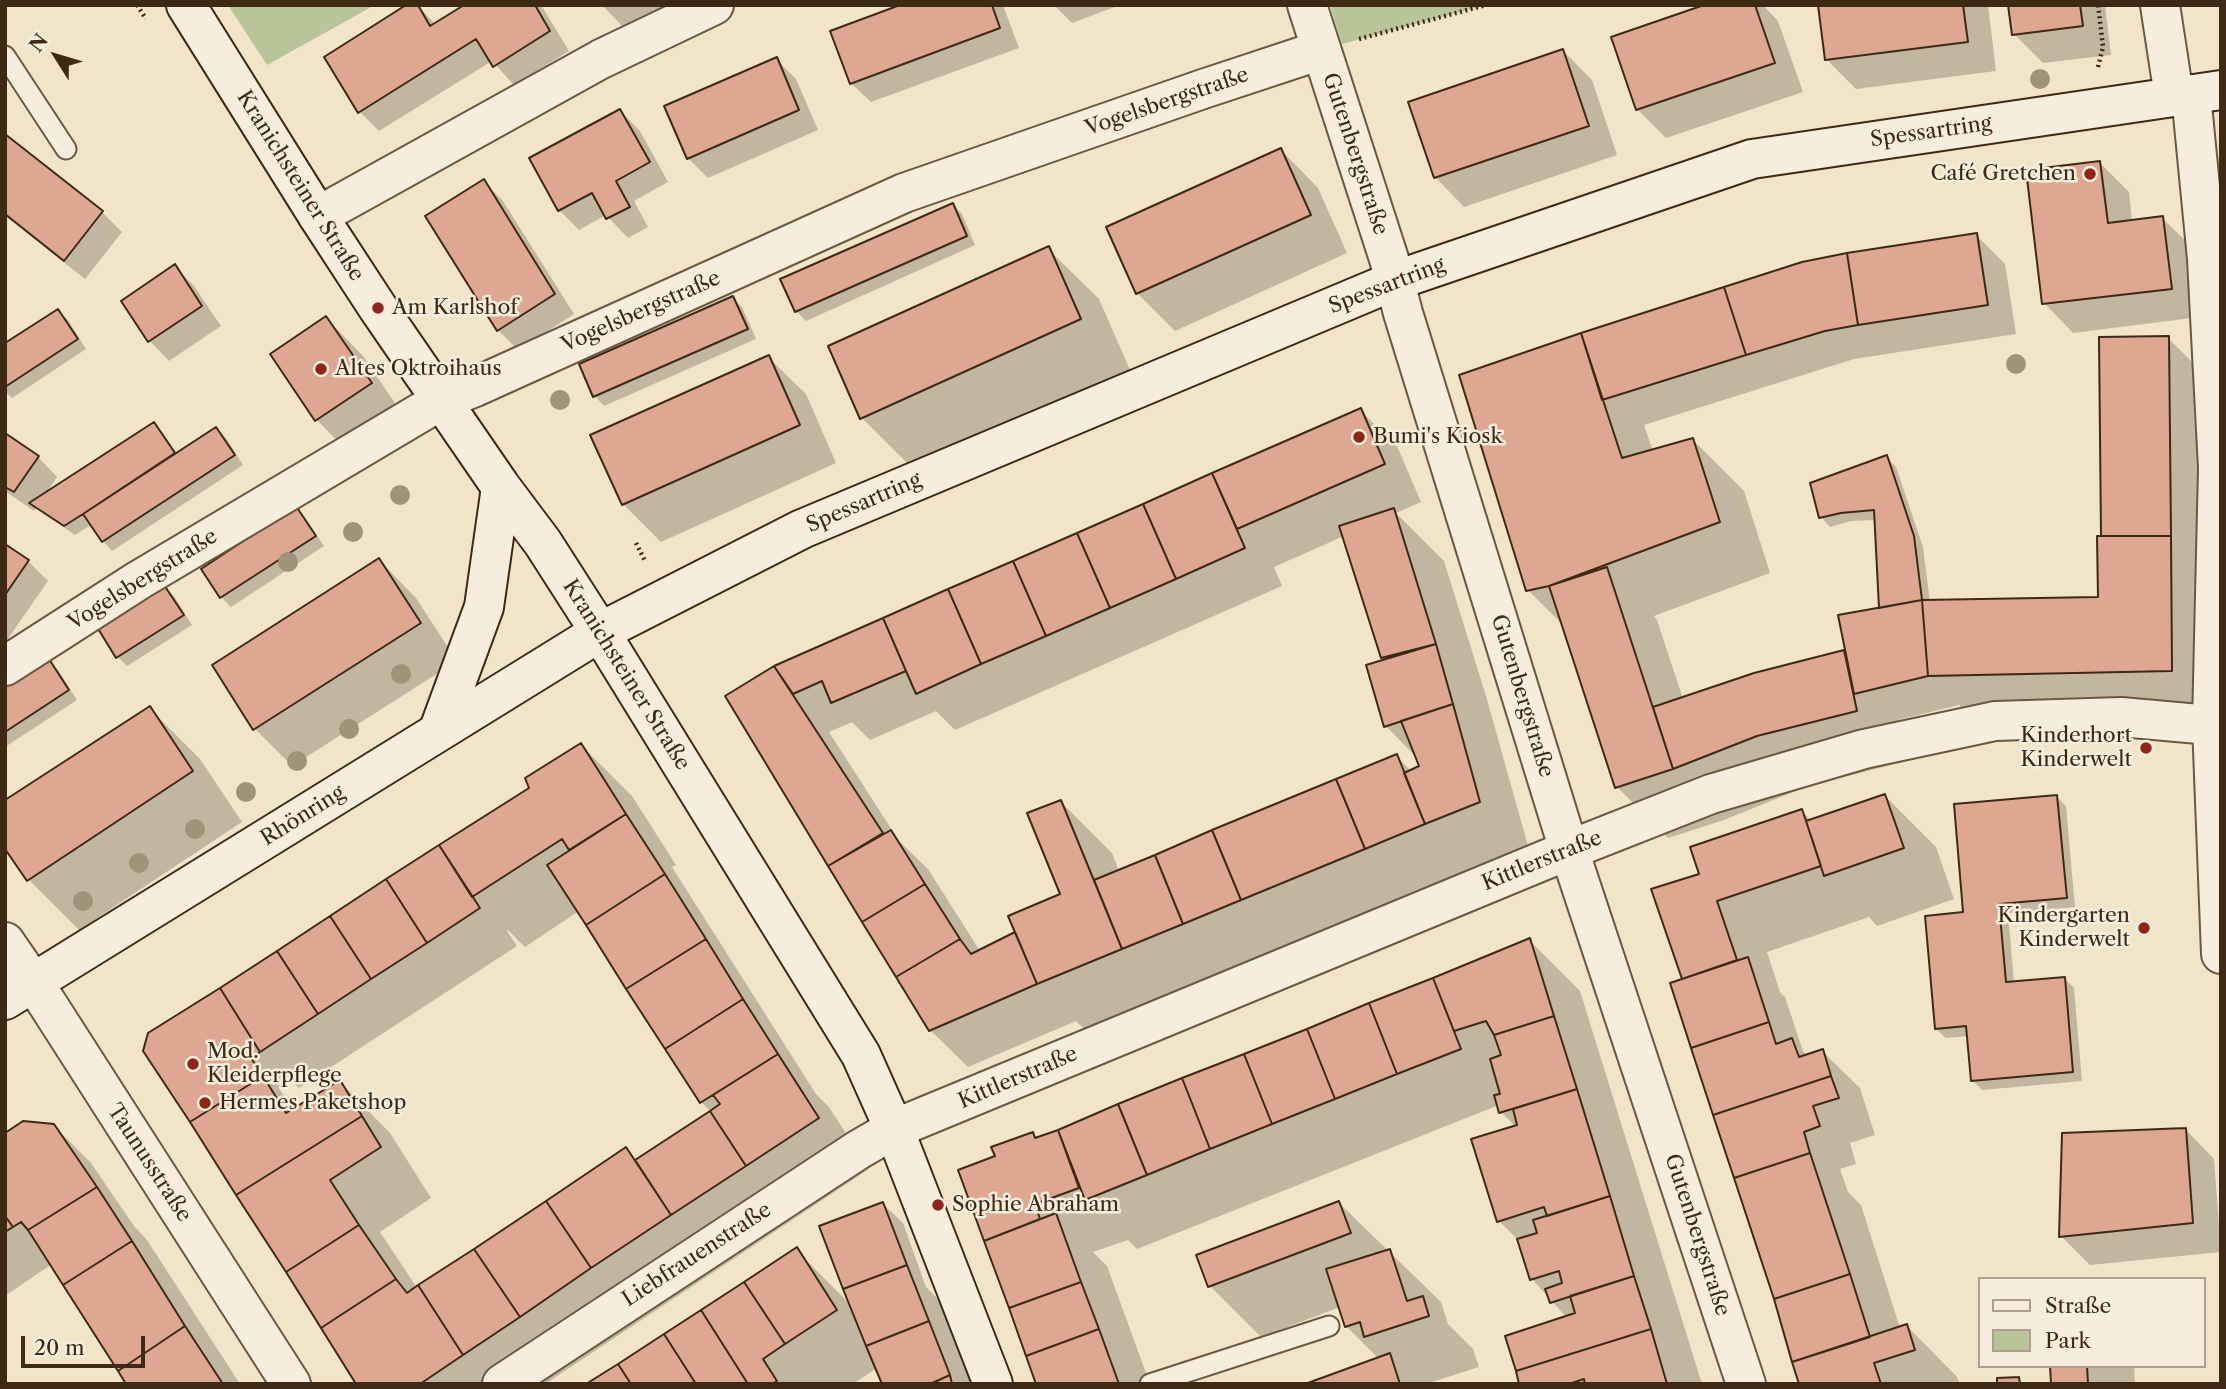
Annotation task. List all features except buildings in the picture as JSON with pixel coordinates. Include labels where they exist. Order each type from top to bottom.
[{"type":"street","name":"Kranichsteiner Straße","points":[[186,5],[318,216],[440,401],[543,543],[861,1055],[894,1129],[993,1384]]},
{"type":"street","points":[[318,216],[601,58],[714,5]]},
{"type":"street","name":"Gutenbergstraße","points":[[1307,5],[1389,259],[1569,850],[1746,1384]]},
{"type":"street","points":[[2160,5],[2195,93],[2207,259],[2218,468],[2216,725],[2221,954]]},
{"type":"street","name":"Vogelsbergstraße","points":[[5,666],[139,580],[440,401],[904,193],[1321,50]]},
{"type":"street","name":"Spessartring","points":[[600,632],[802,529],[1394,281],[1752,159],[2195,93]]},
{"type":"street","points":[[438,732],[484,607],[500,487]]},
{"type":"street","name":"Rhönring","points":[[18,991],[600,632]]},
{"type":"street","name":"Kittlerstraße","points":[[894,1129],[1569,850],[1723,791],[1864,749],[1995,721],[2121,717],[2216,725]]},
{"type":"street","name":"Taunusstraße","points":[[5,943],[18,991],[290,1384]]},
{"type":"street","name":"Liebfrauenstraße","points":[[502,1384],[894,1129]]},
{"type":"lane","points":[[5,56],[66,149]]},
{"type":"lane","points":[[1150,1384],[1329,1326]]},
{"type":"path","points":[[1321,50],[1486,5]]},
{"type":"path","points":[[2097,71],[2103,47],[2098,5]]},
{"type":"path","points":[[636,543],[645,561]]},
{"type":"green space","points":[[228,5],[375,5],[267,65]]},
{"type":"green space","points":[[1330,5],[1486,5],[1342,44]]},
{"type":"place","name":"Café Gretchen","points":[[2090,174]]},
{"type":"place","name":"Am Karlshof","points":[[378,308]]},
{"type":"place","name":"Altes Oktroihaus","points":[[321,369]]},
{"type":"place","name":"Bumi's Kiosk","points":[[1359,437]]},
{"type":"place","name":"Kinderhort Kinderwelt","points":[[2146,748]]},
{"type":"place","name":"Kindergarten Kinderwelt","points":[[2144,928]]},
{"type":"place","name":"Mod. Kleiderpflege","points":[[193,1064]]},
{"type":"place","name":"Hermes Paketshop","points":[[205,1103]]},
{"type":"place","name":"Sophie Abraham","points":[[938,1205]]}]
